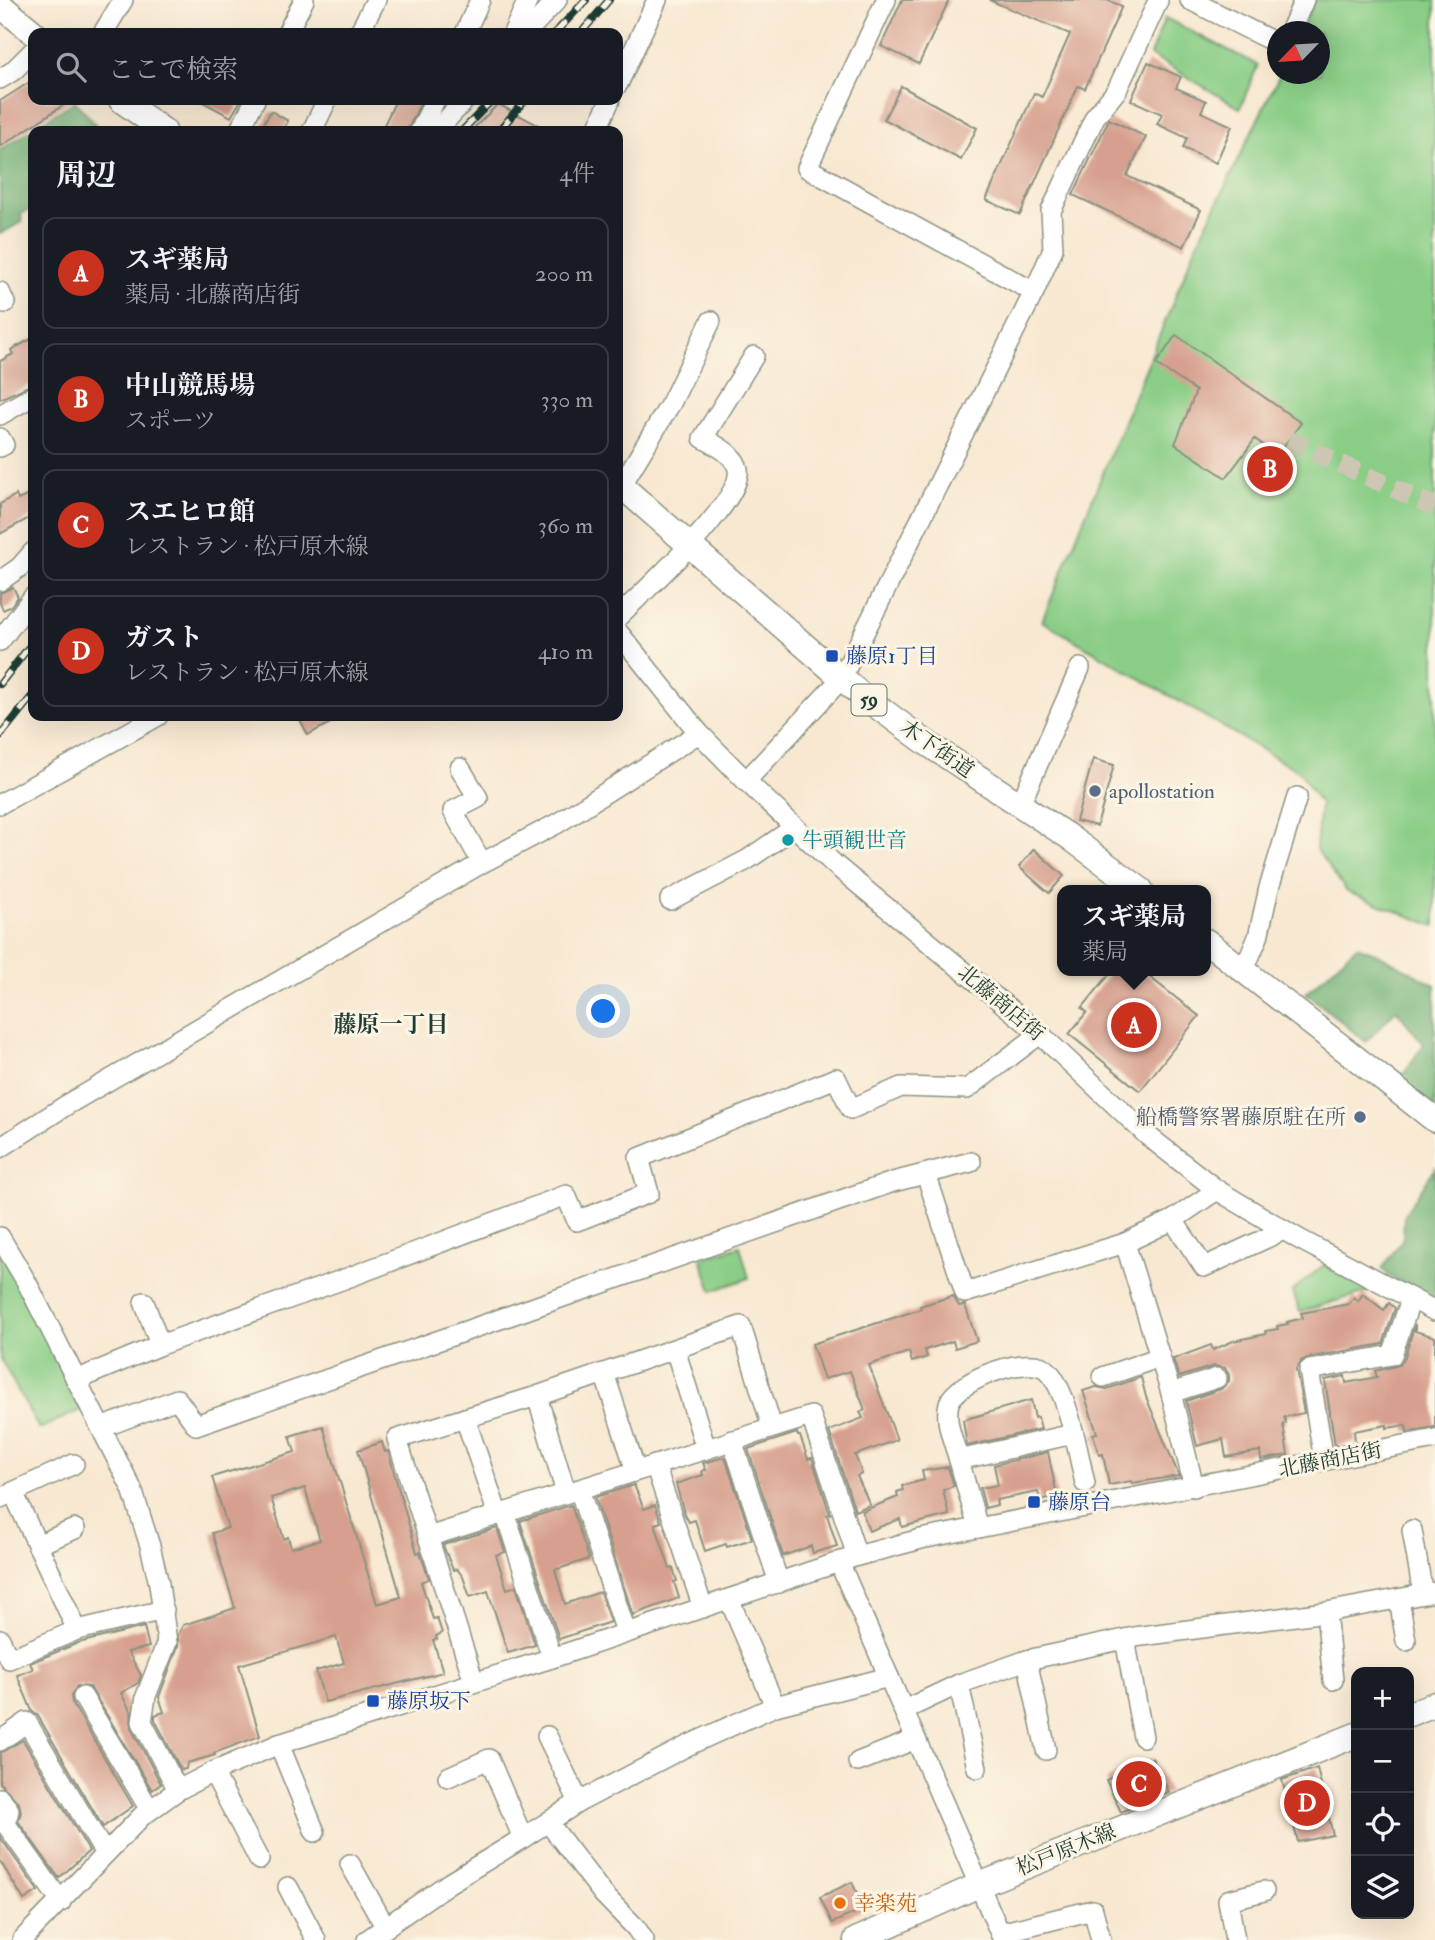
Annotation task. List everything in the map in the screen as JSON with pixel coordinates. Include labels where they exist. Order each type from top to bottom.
[{"type":"main road","points":[[0,5],[28,28]]},
{"type":"main road","points":[[126,105],[148,126]]},
{"type":"main road","name":"木下街道","points":[[623,488],[841,679],[928,744],[1133,885]]},
{"type":"main road","points":[[1211,945],[1435,1120]]},
{"type":"main road","points":[[1414,1712],[1435,1704]]},
{"type":"main road","name":"松戸原木線","points":[[856,1940],[979,1885],[1351,1737]]},
{"type":"street","points":[[106,28],[123,0]]},
{"type":"street","points":[[290,28],[304,0]]},
{"type":"street","points":[[362,28],[376,0]]},
{"type":"street","points":[[467,28],[480,0]]},
{"type":"street","points":[[515,28],[528,0]]},
{"type":"street","points":[[531,28],[557,0]]},
{"type":"street","points":[[886,0],[807,168],[1034,292]]},
{"type":"street","points":[[746,781],[841,679],[1054,249],[1051,211],[1095,117],[1117,90],[1157,1],[1182,0]]},
{"type":"street","points":[[1190,0],[1267,38]]},
{"type":"street","points":[[1295,21],[1304,0]]},
{"type":"street","points":[[623,73],[654,7]]},
{"type":"street","points":[[0,79],[28,56]]},
{"type":"street","points":[[242,126],[252,105]]},
{"type":"street","points":[[314,126],[325,105]]},
{"type":"street","points":[[422,126],[433,105]]},
{"type":"street","points":[[441,126],[460,105]]},
{"type":"street","points":[[598,126],[608,105]]},
{"type":"street","points":[[623,478],[671,403],[711,321]]},
{"type":"street","points":[[623,612],[689,547],[724,502],[738,478],[733,458],[703,438],[754,356]]},
{"type":"street","points":[[0,415],[28,399]]},
{"type":"street","points":[[0,438],[4,444],[0,447]]},
{"type":"street","points":[[0,581],[28,557]]},
{"type":"street","points":[[0,640],[28,604]]},
{"type":"street","name":"北藤商店街","points":[[623,638],[699,733],[746,781],[834,864],[1040,1034],[1148,1136],[1217,1190],[1284,1230],[1435,1311]]},
{"type":"street","points":[[1020,805],[1080,668]]},
{"type":"street","points":[[0,804],[149,721]]},
{"type":"street","points":[[0,1148],[65,1106],[482,863],[558,823],[699,733]]},
{"type":"street","points":[[460,768],[478,797],[453,811],[482,863]]},
{"type":"street","points":[[1244,970],[1258,937],[1269,888],[1297,797]]},
{"type":"street","points":[[670,900],[747,860],[795,827]]},
{"type":"street","points":[[76,1380],[160,1345],[566,1195],[577,1221],[649,1193],[639,1158],[836,1078],[851,1109],[901,1087],[967,1089],[1040,1034]]},
{"type":"street","points":[[101,1428],[177,1399],[197,1424],[893,1182],[971,1162]]},
{"type":"street","points":[[926,1174],[965,1293],[1125,1243],[1173,1220],[1217,1190]]},
{"type":"street","points":[[1173,1220],[1204,1267],[1284,1230]]},
{"type":"street","points":[[0,1237],[26,1281],[132,1489],[150,1546],[164,1610],[167,1642],[146,1696],[142,1722],[178,1790]]},
{"type":"street","points":[[1125,1243],[1171,1393],[1194,1487]]},
{"type":"street","points":[[1324,1460],[1309,1370],[1392,1355],[1411,1299]]},
{"type":"street","points":[[144,1302],[160,1345]]},
{"type":"street","points":[[474,1682],[397,1439],[537,1396],[741,1326],[772,1427]]},
{"type":"street","points":[[675,1349],[706,1449]]},
{"type":"street","points":[[1102,1377],[1160,1357]]},
{"type":"street","points":[[978,1528],[949,1425],[948,1405],[953,1394],[969,1382],[1017,1365],[1035,1364],[1046,1368],[1058,1385],[1085,1483]]},
{"type":"street","points":[[604,1373],[703,1608]]},
{"type":"street","points":[[1171,1393],[1217,1378]]},
{"type":"street","points":[[537,1396],[626,1632]]},
{"type":"street","points":[[428,1537],[811,1416],[848,1559],[889,1677],[1001,1936],[1093,1910],[1101,1940]]},
{"type":"street","points":[[465,1418],[552,1658]]},
{"type":"street","points":[[959,1461],[1073,1434]]},
{"type":"street","name":"北藤商店街","points":[[22,1940],[150,1810],[178,1790],[213,1772],[279,1744],[552,1658],[848,1559],[921,1539],[1435,1439]]},
{"type":"street","points":[[732,1440],[779,1583]]},
{"type":"street","points":[[74,1464],[6,1495],[37,1545],[77,1630]]},
{"type":"street","points":[[37,1545],[75,1529]]},
{"type":"street","points":[[904,1710],[959,1684],[1027,1660],[1125,1639],[1326,1612],[1429,1593],[1412,1530]]},
{"type":"street","points":[[1399,1598],[1406,1641]]},
{"type":"street","points":[[729,1599],[775,1706]]},
{"type":"street","points":[[0,1640],[9,1659],[77,1630],[164,1610]]},
{"type":"street","points":[[1326,1612],[1334,1680]]},
{"type":"street","points":[[1125,1639],[1143,1737]]},
{"type":"street","points":[[1027,1660],[1046,1750]]},
{"type":"street","points":[[367,1940],[449,1883],[579,1802],[689,1745],[775,1706],[889,1677]]},
{"type":"street","points":[[959,1684],[978,1768]]},
{"type":"street","points":[[83,1697],[150,1810]]},
{"type":"street","points":[[0,1741],[27,1722],[105,1854]]},
{"type":"street","points":[[547,1736],[579,1802]]},
{"type":"street","points":[[858,1762],[916,1739]]},
{"type":"street","points":[[279,1744],[315,1832]]},
{"type":"street","points":[[448,1777],[489,1759],[523,1838]]},
{"type":"street","points":[[213,1772],[259,1860]]},
{"type":"street","points":[[0,1798],[9,1810],[2,1821],[61,1902]]},
{"type":"street","points":[[548,1822],[603,1895],[636,1928],[643,1940]]},
{"type":"street","points":[[350,1864],[386,1928]]},
{"type":"street","points":[[288,1887],[316,1940]]},
{"type":"street","points":[[1235,1940],[1228,1900],[1264,1891]]},
{"type":"green space","points":[[1315,0],[1435,0],[1435,926],[1347,892],[1316,849],[1320,804],[1300,772],[1042,621],[1197,244],[1275,84],[1330,84],[1330,21],[1305,21]]},
{"type":"green space","points":[[1165,18],[1258,65],[1240,108],[1150,55]]},
{"type":"green space","points":[[69,105],[78,105],[97,126],[37,126]]},
{"type":"green space","points":[[28,132],[28,210],[21,214],[22,222],[0,234],[0,150]]},
{"type":"green space","points":[[1357,946],[1378,954],[1435,985],[1435,1108],[1399,1080],[1424,1044],[1396,1010],[1366,1042],[1306,993]]},
{"type":"green space","points":[[1435,1168],[1435,1302],[1389,1276],[1382,1269],[1403,1238],[1404,1215]]},
{"type":"green space","points":[[740,1246],[749,1278],[712,1291],[701,1258]]},
{"type":"green space","points":[[0,1250],[85,1408],[39,1429],[0,1358]]},
{"type":"green space","points":[[1324,1265],[1370,1291],[1300,1312],[1292,1291]]},
{"type":"building","points":[[902,0],[949,0],[919,64],[881,46]]},
{"type":"building","points":[[989,0],[1107,0],[1122,6],[1085,89],[1078,86],[1020,215],[986,200],[1034,93],[1042,97],[1070,34]]},
{"type":"building","points":[[1148,62],[1181,77],[1176,88],[1206,101],[1201,112],[1232,126],[1216,163],[1183,148],[1187,138],[1157,124],[1162,114],[1131,100]]},
{"type":"building","points":[[28,83],[28,105],[63,105],[0,147],[0,101]]},
{"type":"building","points":[[901,86],[977,128],[961,160],[884,119]]},
{"type":"building","points":[[208,105],[238,105],[231,117]]},
{"type":"building","points":[[394,105],[420,105],[409,126],[383,126]]},
{"type":"building","points":[[500,105],[540,126],[476,126]]},
{"type":"building","points":[[271,111],[288,121],[286,126],[262,126]]},
{"type":"building","points":[[1109,119],[1146,137],[1127,176],[1201,210],[1184,247],[1073,195]]},
{"type":"building","points":[[1176,335],[1301,423],[1277,455],[1255,439],[1226,478],[1175,444],[1196,391],[1156,364]]},
{"type":"building","points":[[28,341],[28,386],[0,399],[0,361],[13,354],[11,350]]},
{"type":"building","points":[[16,495],[18,500],[28,495],[28,519],[0,534],[0,504]]},
{"type":"building","points":[[13,587],[18,597],[10,607],[3,610],[0,593]]},
{"type":"building","points":[[301,721],[334,721],[308,735]]},
{"type":"building","points":[[1093,759],[1114,765],[1097,826],[1076,821]]},
{"type":"building","points":[[1034,849],[1064,876],[1049,893],[1019,867]]},
{"type":"building","points":[[1108,976],[1148,976],[1199,1016],[1140,1091],[1069,1034],[1087,1012],[1082,1008]]},
{"type":"building","points":[[1363,1294],[1384,1310],[1389,1303],[1395,1308],[1383,1344],[1301,1361],[1296,1369],[1304,1413],[1284,1417],[1288,1455],[1261,1460],[1260,1451],[1226,1457],[1223,1439],[1197,1446],[1186,1401],[1221,1389],[1229,1381],[1229,1375],[1225,1368],[1214,1366],[1179,1377],[1173,1359],[1211,1345],[1213,1350],[1233,1341],[1266,1334],[1265,1331],[1278,1329],[1277,1326],[1303,1318],[1301,1313],[1349,1304],[1354,1297],[1358,1301]]},
{"type":"building","points":[[953,1296],[959,1306],[965,1305],[977,1341],[955,1348],[953,1341],[925,1350],[927,1357],[912,1362],[909,1352],[869,1365],[897,1440],[855,1455],[862,1474],[857,1476],[870,1505],[855,1511],[829,1431],[863,1418],[860,1412],[865,1410],[850,1371],[824,1379],[812,1344]]},
{"type":"building","points":[[1415,1324],[1415,1331],[1435,1337],[1435,1427],[1407,1432],[1406,1425],[1387,1428],[1387,1425],[1354,1431],[1355,1442],[1335,1446],[1325,1380],[1345,1376],[1346,1383],[1377,1377],[1375,1371],[1399,1365],[1404,1359]]},
{"type":"building","points":[[1141,1377],[1146,1397],[1179,1476],[1109,1485],[1103,1454],[1099,1455],[1093,1434],[1097,1433],[1083,1391],[1096,1387],[1107,1389]]},
{"type":"building","points":[[1031,1400],[1041,1429],[967,1446],[963,1420]]},
{"type":"building","points":[[323,1426],[377,1604],[401,1597],[358,1450],[382,1442],[385,1452],[388,1451],[417,1553],[420,1552],[429,1579],[421,1582],[433,1619],[437,1618],[442,1633],[433,1640],[443,1672],[325,1702],[316,1671],[344,1663],[336,1637],[239,1665],[260,1736],[214,1753],[215,1755],[187,1763],[186,1769],[181,1770],[155,1720],[155,1715],[164,1712],[159,1697],[178,1646],[178,1635],[183,1625],[235,1608],[212,1533],[228,1528],[212,1477],[295,1452],[290,1436]],"holes":[[[305,1488],[320,1540],[291,1548],[288,1537],[284,1539],[271,1498]]]},
{"type":"building","points":[[797,1433],[808,1459],[812,1458],[837,1546],[813,1553],[811,1546],[783,1556],[748,1449]]},
{"type":"building","points":[[1048,1452],[1057,1496],[1040,1500],[1038,1492],[996,1500],[997,1505],[985,1508],[980,1488],[998,1485],[994,1465]]},
{"type":"building","points":[[725,1457],[752,1539],[705,1551],[695,1520],[689,1522],[684,1513],[676,1484],[703,1475],[702,1471],[706,1470],[703,1463]]},
{"type":"building","points":[[948,1467],[954,1486],[943,1490],[949,1515],[902,1527],[900,1519],[869,1531],[862,1511],[898,1497],[897,1492],[903,1490],[902,1486],[924,1480],[922,1471]]},
{"type":"building","points":[[634,1485],[644,1509],[655,1505],[661,1522],[655,1524],[670,1569],[673,1568],[679,1598],[633,1615],[595,1497]]},
{"type":"building","points":[[571,1505],[589,1559],[555,1570],[565,1604],[600,1592],[610,1622],[559,1639],[520,1521]]},
{"type":"building","points":[[497,1528],[505,1552],[496,1555],[507,1589],[516,1586],[535,1645],[508,1653],[488,1591],[470,1597],[463,1577],[457,1569],[453,1570],[443,1545]]},
{"type":"building","points":[[144,1627],[149,1647],[128,1652],[141,1675],[138,1683],[121,1693],[131,1712],[131,1728],[161,1784],[152,1790],[90,1687],[77,1686],[71,1696],[72,1703],[133,1806],[103,1827],[38,1716],[32,1711],[17,1675],[33,1669],[30,1663],[78,1643]]},
{"type":"building","points":[[23,1740],[89,1851],[59,1878],[18,1821],[21,1812],[19,1803],[0,1783],[0,1753]]},
{"type":"building","points":[[1152,1758],[1169,1792],[1121,1812],[1106,1780]]},
{"type":"building","points":[[1317,1768],[1333,1835],[1298,1842],[1282,1780]]},
{"type":"building","points":[[0,1837],[38,1891],[24,1900],[0,1861]]},
{"type":"building","points":[[852,1882],[864,1909],[832,1923],[820,1897]]},
{"type":"tunnel","points":[[1288,440],[1435,507]]},
{"type":"railway","points":[[560,28],[586,0]]},
{"type":"railway","points":[[585,28],[609,0]]},
{"type":"railway","points":[[467,126],[487,105]]},
{"type":"railway","points":[[503,126],[521,105]]},
{"type":"railway","points":[[0,684],[28,648]]},
{"type":"railway","points":[[0,736],[28,701]]},
{"type":"place","name":"中山競馬場","points":[[1270,469]]},
{"type":"place","name":"藤原1丁目","points":[[832,656]]},
{"type":"place","name":"apollostation","points":[[1095,791]]},
{"type":"place","name":"牛頭観世音","points":[[788,840]]},
{"type":"place","name":"スギ薬局","points":[[1134,1025]]},
{"type":"place","name":"船橋警察署藤原駐在所","points":[[1360,1117]]},
{"type":"place","name":"藤原台","points":[[1034,1502]]},
{"type":"place","name":"藤原坂下","points":[[373,1701]]},
{"type":"place","name":"スエヒロ館","points":[[1139,1784]]},
{"type":"place","name":"ガスト","points":[[1307,1803]]},
{"type":"place","name":"幸楽苑","points":[[840,1903]]},
{"type":"district","name":"藤原一丁目","points":[[391,1024]]}]
